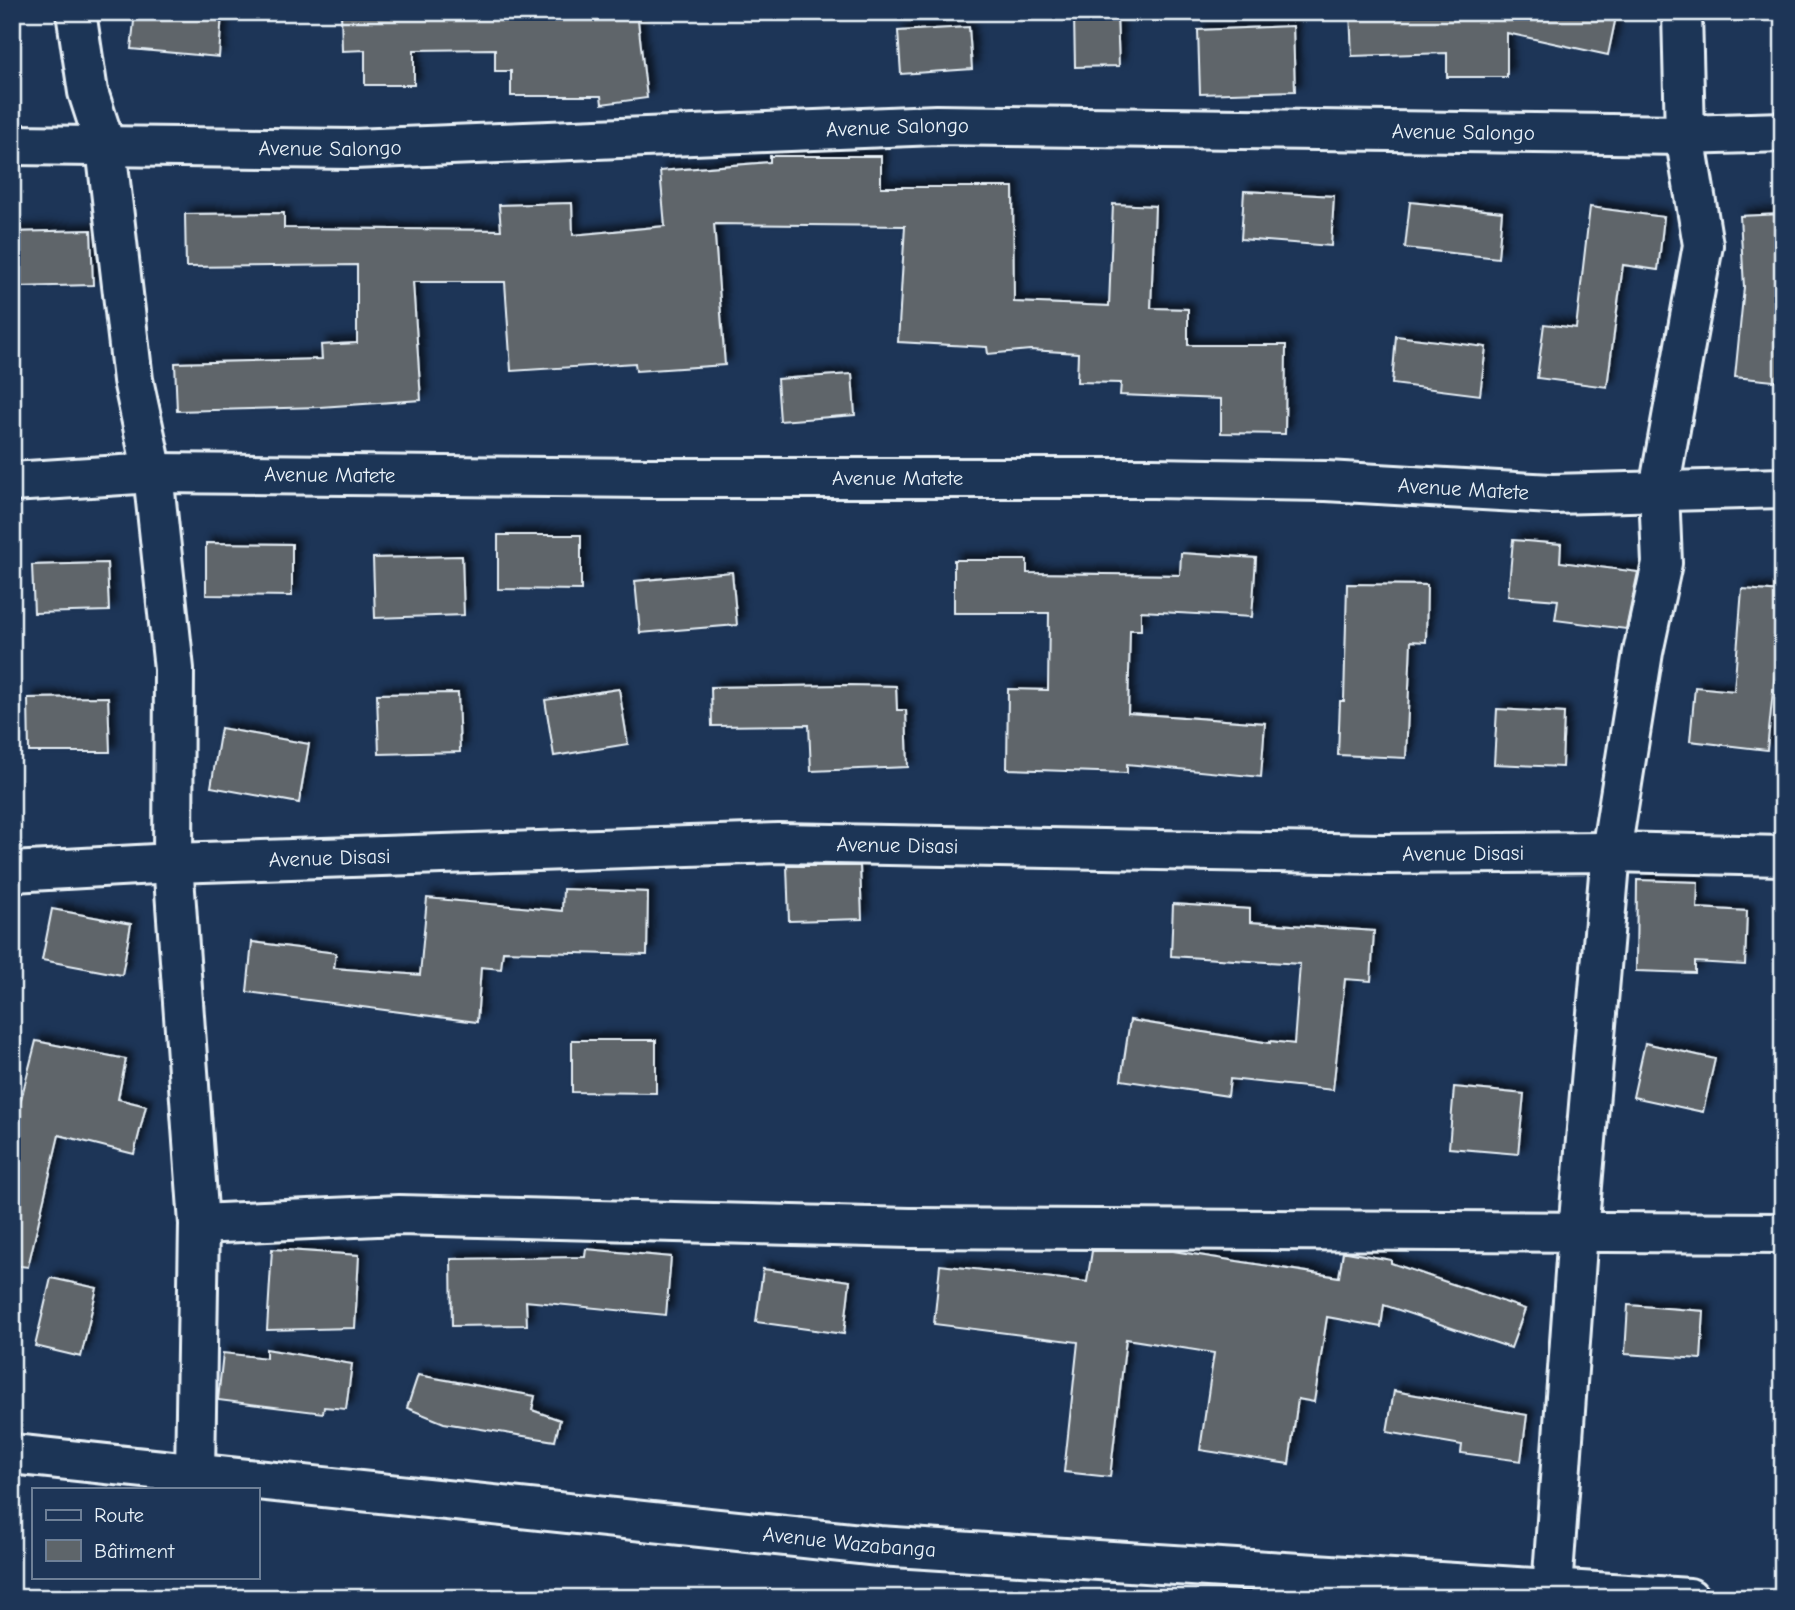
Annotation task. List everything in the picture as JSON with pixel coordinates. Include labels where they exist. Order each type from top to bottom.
[{"type":"street","points":[[76,12],[88,92],[106,147],[133,380],[153,473],[174,669],[173,863],[199,1224],[195,1474]]},
{"type":"street","points":[[1552,1589],[1578,1232],[1611,852],[1643,652],[1662,563],[1659,490],[1703,245],[1685,135],[1682,12]]},
{"type":"street","name":"Avenue Salongo","points":[[12,145],[353,149],[936,125],[1685,135],[1783,132]]},
{"type":"street","name":"Avenue Matete","points":[[12,482],[153,473],[650,478],[1153,478],[1326,481],[1552,494],[1783,488]]},
{"type":"street","name":"Avenue Disasi","points":[[12,872],[173,863],[778,844],[1380,854],[1611,852],[1783,856]]},
{"type":"street","points":[[199,1224],[399,1215],[910,1228],[1783,1233]]},
{"type":"street","name":"Avenue Wazabanga","points":[[12,1454],[879,1546],[1689,1598]]},
{"type":"building","points":[[135,12],[222,12],[219,57],[131,49]]},
{"type":"building","points":[[341,12],[637,12],[647,98],[602,104],[601,96],[511,96],[511,71],[495,71],[495,49],[414,50],[414,85],[365,85],[365,50],[342,51]]},
{"type":"building","points":[[1350,12],[1617,12],[1608,55],[1507,33],[1507,77],[1447,77],[1447,53],[1352,56]]},
{"type":"building","points":[[1074,15],[1117,15],[1119,66],[1075,67]]},
{"type":"building","points":[[1293,26],[1295,91],[1200,94],[1198,30]]},
{"type":"building","points":[[969,27],[972,69],[901,74],[898,31]]},
{"type":"building","points":[[770,156],[881,156],[881,187],[1013,187],[1014,302],[1109,306],[1113,204],[1155,206],[1151,308],[1188,309],[1188,345],[1286,345],[1285,434],[1221,433],[1221,399],[1120,395],[1121,383],[1077,382],[1078,353],[1030,350],[988,354],[987,347],[898,342],[905,226],[714,224],[725,365],[636,371],[635,363],[511,371],[505,282],[413,282],[421,400],[320,407],[177,411],[175,363],[322,359],[321,345],[357,343],[357,265],[186,267],[185,214],[284,213],[284,228],[501,230],[499,205],[572,203],[573,235],[665,226],[660,171],[770,162]]},
{"type":"building","points":[[1244,191],[1334,196],[1331,246],[1241,239]]},
{"type":"building","points":[[1410,202],[1502,212],[1498,258],[1405,248]]},
{"type":"building","points":[[1590,207],[1664,217],[1658,270],[1623,265],[1607,387],[1537,378],[1544,324],[1576,328]]},
{"type":"building","points":[[1783,214],[1783,382],[1735,377],[1744,287],[1740,216]]},
{"type":"building","points":[[91,230],[93,285],[14,287],[12,232]]},
{"type":"building","points":[[1396,336],[1486,347],[1480,395],[1392,384]]},
{"type":"building","points":[[852,374],[855,415],[780,421],[777,379]]},
{"type":"building","points":[[498,535],[581,535],[581,590],[498,589]]},
{"type":"building","points":[[1513,540],[1561,544],[1560,562],[1638,572],[1626,629],[1555,620],[1558,600],[1508,596]]},
{"type":"building","points":[[206,543],[292,544],[292,596],[206,595]]},
{"type":"building","points":[[1181,553],[1256,558],[1252,617],[1141,611],[1141,630],[1130,630],[1128,713],[1265,723],[1261,777],[1127,764],[1127,773],[1007,769],[1008,689],[1048,690],[1049,613],[954,613],[954,560],[1027,560],[1027,573],[1180,575]]},
{"type":"building","points":[[462,556],[464,615],[375,618],[373,558]]},
{"type":"building","points":[[107,563],[109,611],[34,613],[32,565]]},
{"type":"building","points":[[732,572],[737,625],[640,633],[635,581]]},
{"type":"building","points":[[1347,584],[1427,585],[1426,642],[1411,641],[1406,758],[1338,755],[1340,701],[1344,701]]},
{"type":"building","points":[[1742,589],[1783,592],[1767,750],[1690,741],[1695,687],[1734,691]]},
{"type":"building","points":[[896,686],[897,710],[906,710],[908,767],[811,771],[809,725],[712,726],[711,687]]},
{"type":"building","points":[[619,689],[628,744],[554,756],[545,700]]},
{"type":"building","points":[[458,693],[460,752],[379,754],[377,694]]},
{"type":"building","points":[[108,697],[110,752],[29,752],[28,698]]},
{"type":"building","points":[[1497,709],[1564,713],[1562,767],[1494,764]]},
{"type":"building","points":[[221,728],[309,744],[299,803],[211,787]]},
{"type":"building","points":[[787,866],[860,866],[862,919],[789,921]]},
{"type":"building","points":[[1637,880],[1698,882],[1697,908],[1747,911],[1745,965],[1695,962],[1695,973],[1636,971]]},
{"type":"building","points":[[563,889],[648,892],[647,955],[503,951],[501,969],[481,967],[477,1022],[247,992],[252,942],[336,953],[334,968],[420,975],[427,898],[562,911]]},
{"type":"building","points":[[1173,904],[1250,909],[1250,922],[1374,931],[1371,981],[1345,979],[1333,1090],[1230,1079],[1228,1096],[1121,1080],[1130,1020],[1270,1043],[1294,1044],[1300,964],[1171,956]]},
{"type":"building","points":[[52,909],[131,924],[122,975],[42,960]]},
{"type":"building","points":[[572,1040],[656,1040],[656,1093],[572,1092]]},
{"type":"building","points":[[36,1041],[126,1059],[118,1099],[146,1106],[134,1154],[59,1135],[28,1267],[12,1265],[12,1134]]},
{"type":"building","points":[[1645,1043],[1715,1059],[1703,1112],[1633,1097]]},
{"type":"building","points":[[1454,1087],[1524,1094],[1518,1154],[1449,1148]]},
{"type":"building","points":[[272,1249],[359,1255],[355,1328],[267,1330]]},
{"type":"building","points":[[586,1249],[671,1257],[666,1315],[526,1301],[527,1325],[452,1326],[451,1259],[585,1257]]},
{"type":"building","points":[[1092,1251],[1173,1251],[1339,1277],[1343,1252],[1347,1252],[1391,1260],[1391,1263],[1525,1309],[1511,1348],[1384,1305],[1381,1327],[1327,1317],[1314,1402],[1298,1399],[1289,1464],[1200,1450],[1214,1353],[1126,1339],[1110,1477],[1064,1472],[1078,1342],[934,1324],[940,1265],[1087,1282]]},
{"type":"building","points":[[763,1269],[850,1281],[844,1334],[756,1322]]},
{"type":"building","points":[[51,1278],[97,1288],[81,1357],[35,1346]]},
{"type":"building","points":[[1628,1305],[1704,1311],[1701,1359],[1625,1354]]},
{"type":"building","points":[[266,1349],[352,1364],[346,1409],[324,1407],[323,1413],[218,1400],[223,1353],[266,1358]]},
{"type":"building","points":[[418,1375],[535,1396],[532,1410],[560,1420],[555,1441],[444,1423],[407,1408]]},
{"type":"building","points":[[1394,1391],[1527,1415],[1521,1461],[1461,1453],[1462,1445],[1387,1432]]}]
